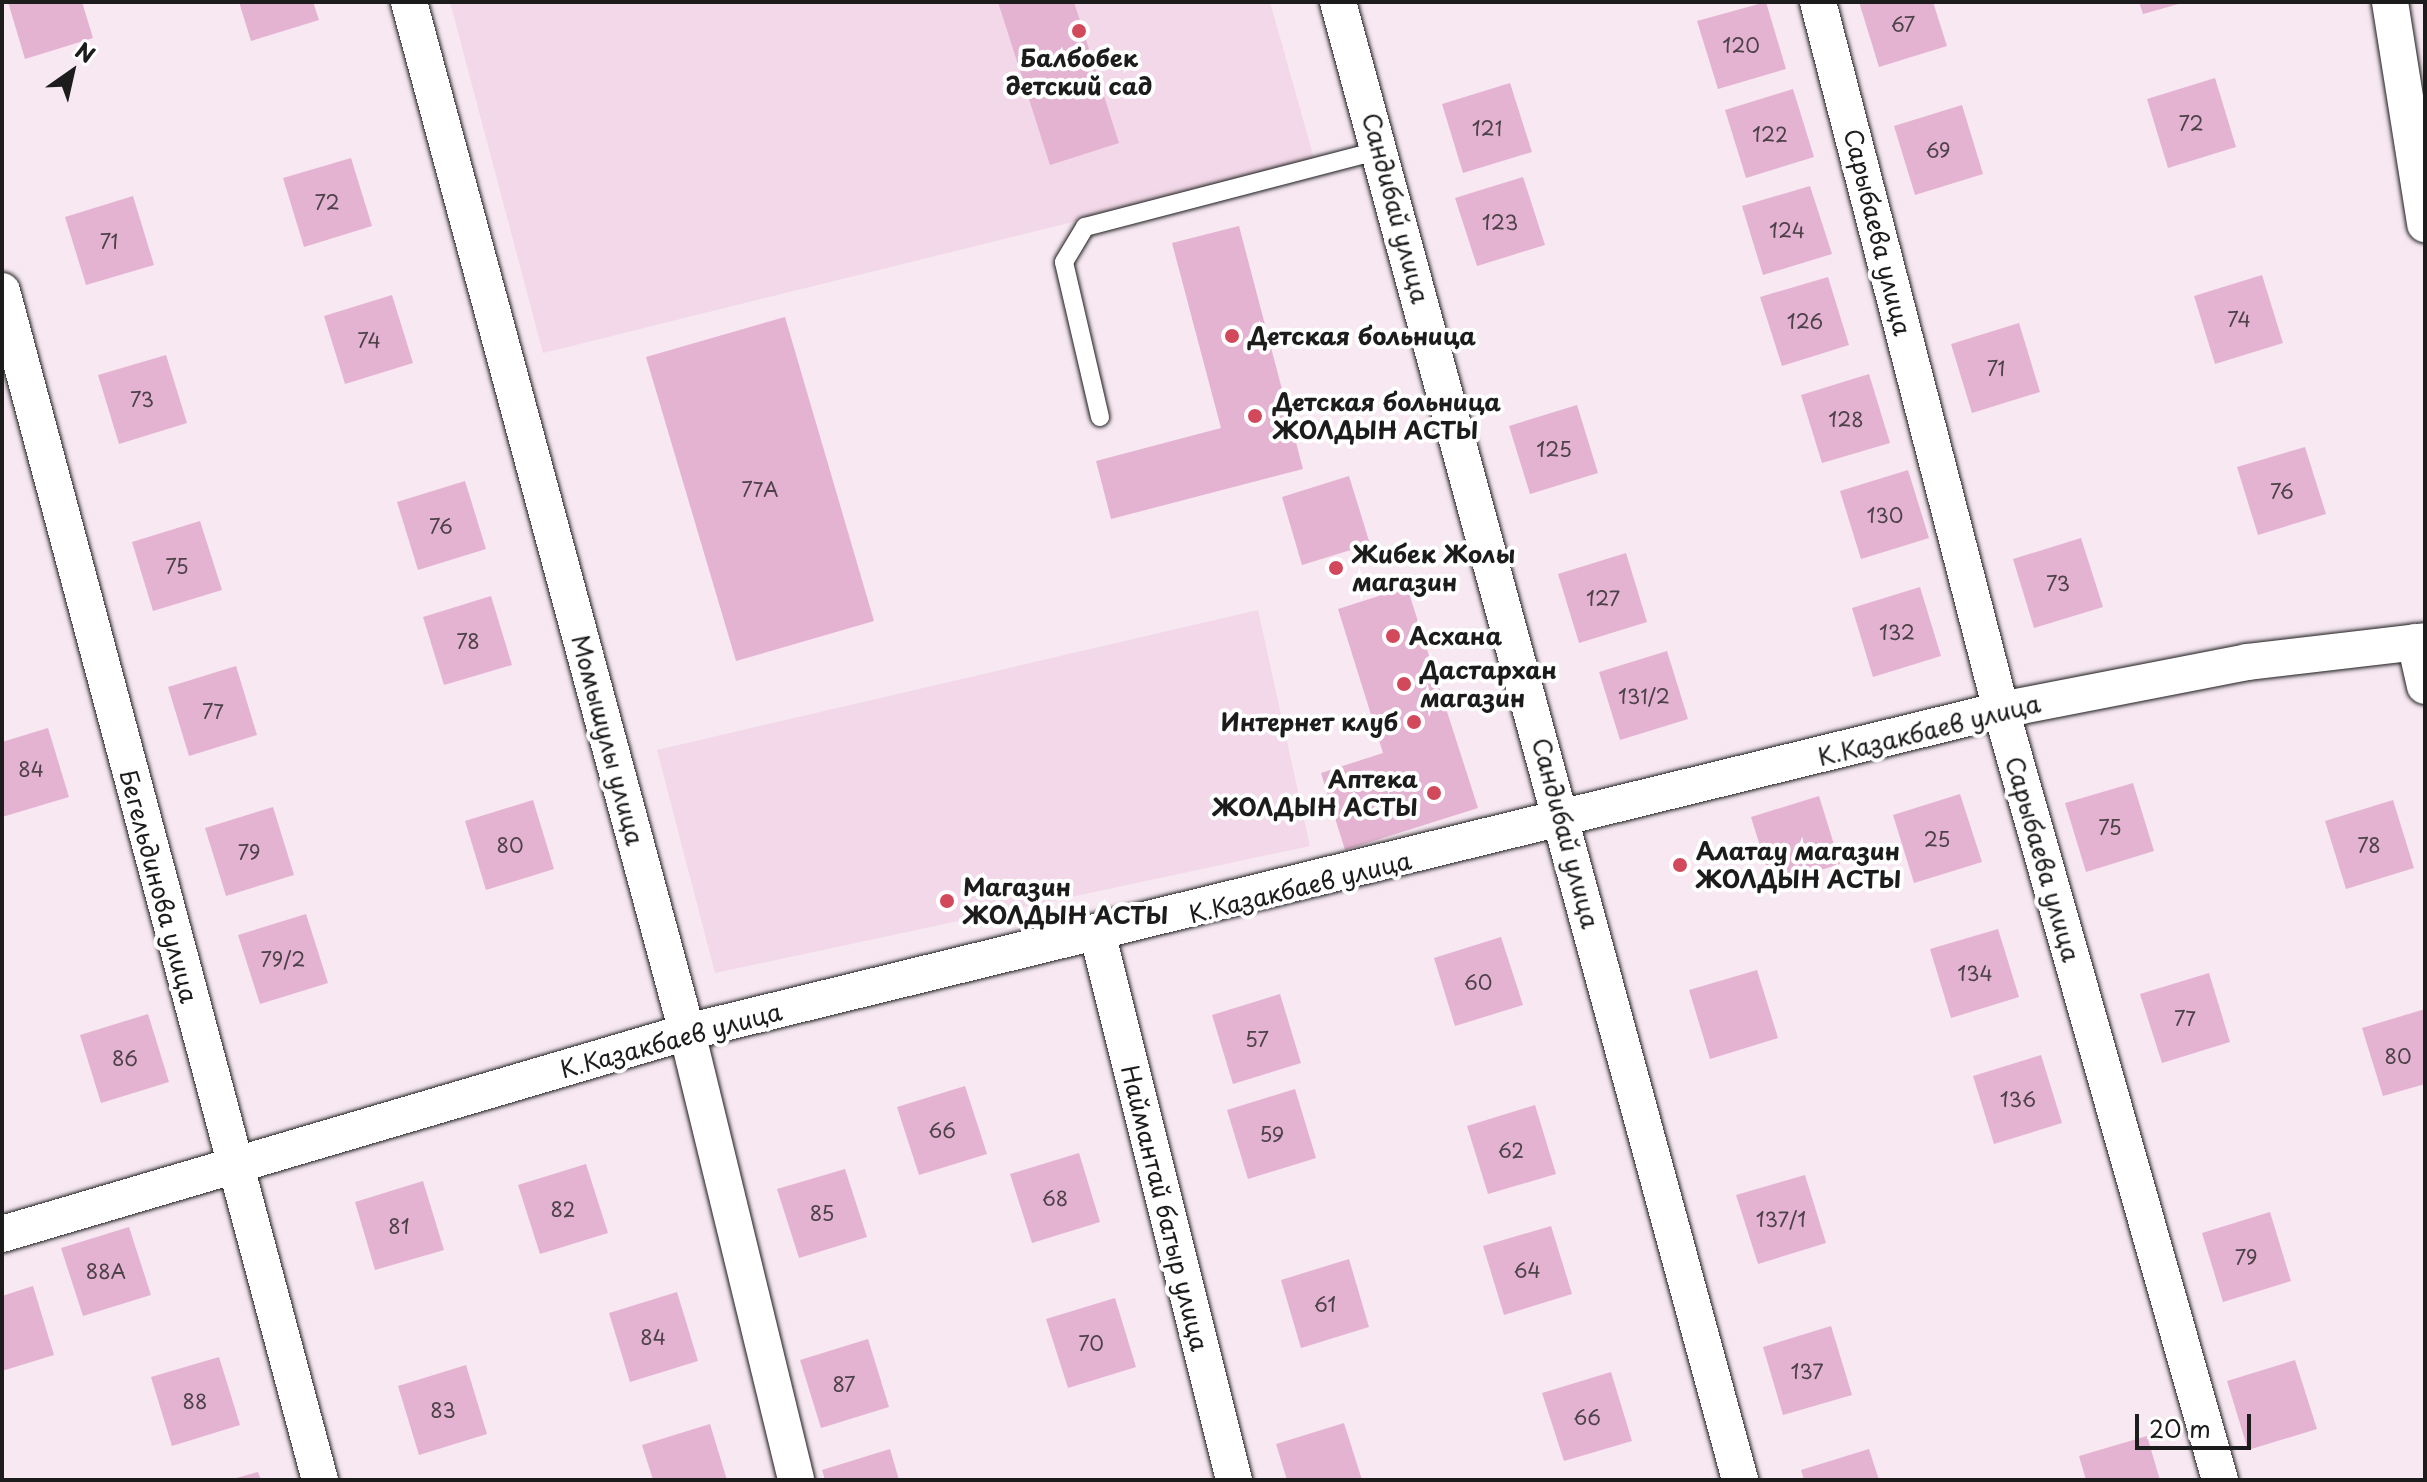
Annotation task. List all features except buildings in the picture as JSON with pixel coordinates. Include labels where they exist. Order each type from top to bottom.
[{"type":"street","name":"Момышулы улица","points":[[409,2],[687,1032],[796,1480]]},
{"type":"street","name":"Сандибай улица","points":[[1338,2],[1564,822],[1740,1480]]},
{"type":"street","name":"Сарыбаева улица","points":[[1818,2],[2001,710],[2220,1480]]},
{"type":"street","points":[[2385,9],[2425,224]]},
{"type":"street","name":"Бегельдинова улица","points":[[2,291],[233,1164],[320,1480]]},
{"type":"street","name":"К.Казакбаев улица","points":[[2,1234],[687,1032],[1564,822],[2001,710],[2247,662],[2420,642]]},
{"type":"street","points":[[2420,642],[2425,686]]},
{"type":"street","name":"Наймантай батыр улица","points":[[1098,936],[1234,1480]]},
{"type":"lane","points":[[1100,417],[1064,262],[1085,227],[1380,150]]},
{"type":"shaded area","points":[[450,2],[1270,2],[1315,162],[543,353]]},
{"type":"shaded area","points":[[1258,610],[1310,846],[715,973],[657,750]]},
{"type":"place","name":"Балбобек детский сад","points":[[1079,31]]},
{"type":"place","name":"Детская больница","points":[[1232,336]]},
{"type":"place","name":"Детская больница ЖОЛДЫН АСТЫ","points":[[1255,416]]},
{"type":"place","name":"Жибек Жолы магазин","points":[[1336,568]]},
{"type":"place","name":"Асхана","points":[[1393,636]]},
{"type":"place","name":"Дастархан магазин","points":[[1404,684]]},
{"type":"place","name":"Интернет клуб","points":[[1414,722]]},
{"type":"place","name":"Аптека ЖОЛДЫН АСТЫ","points":[[1434,793]]},
{"type":"place","name":"Алатау магазин ЖОЛДЫН АСТЫ","points":[[1680,865]]},
{"type":"place","name":"Магазин ЖОЛДЫН АСТЫ","points":[[947,901]]}]
